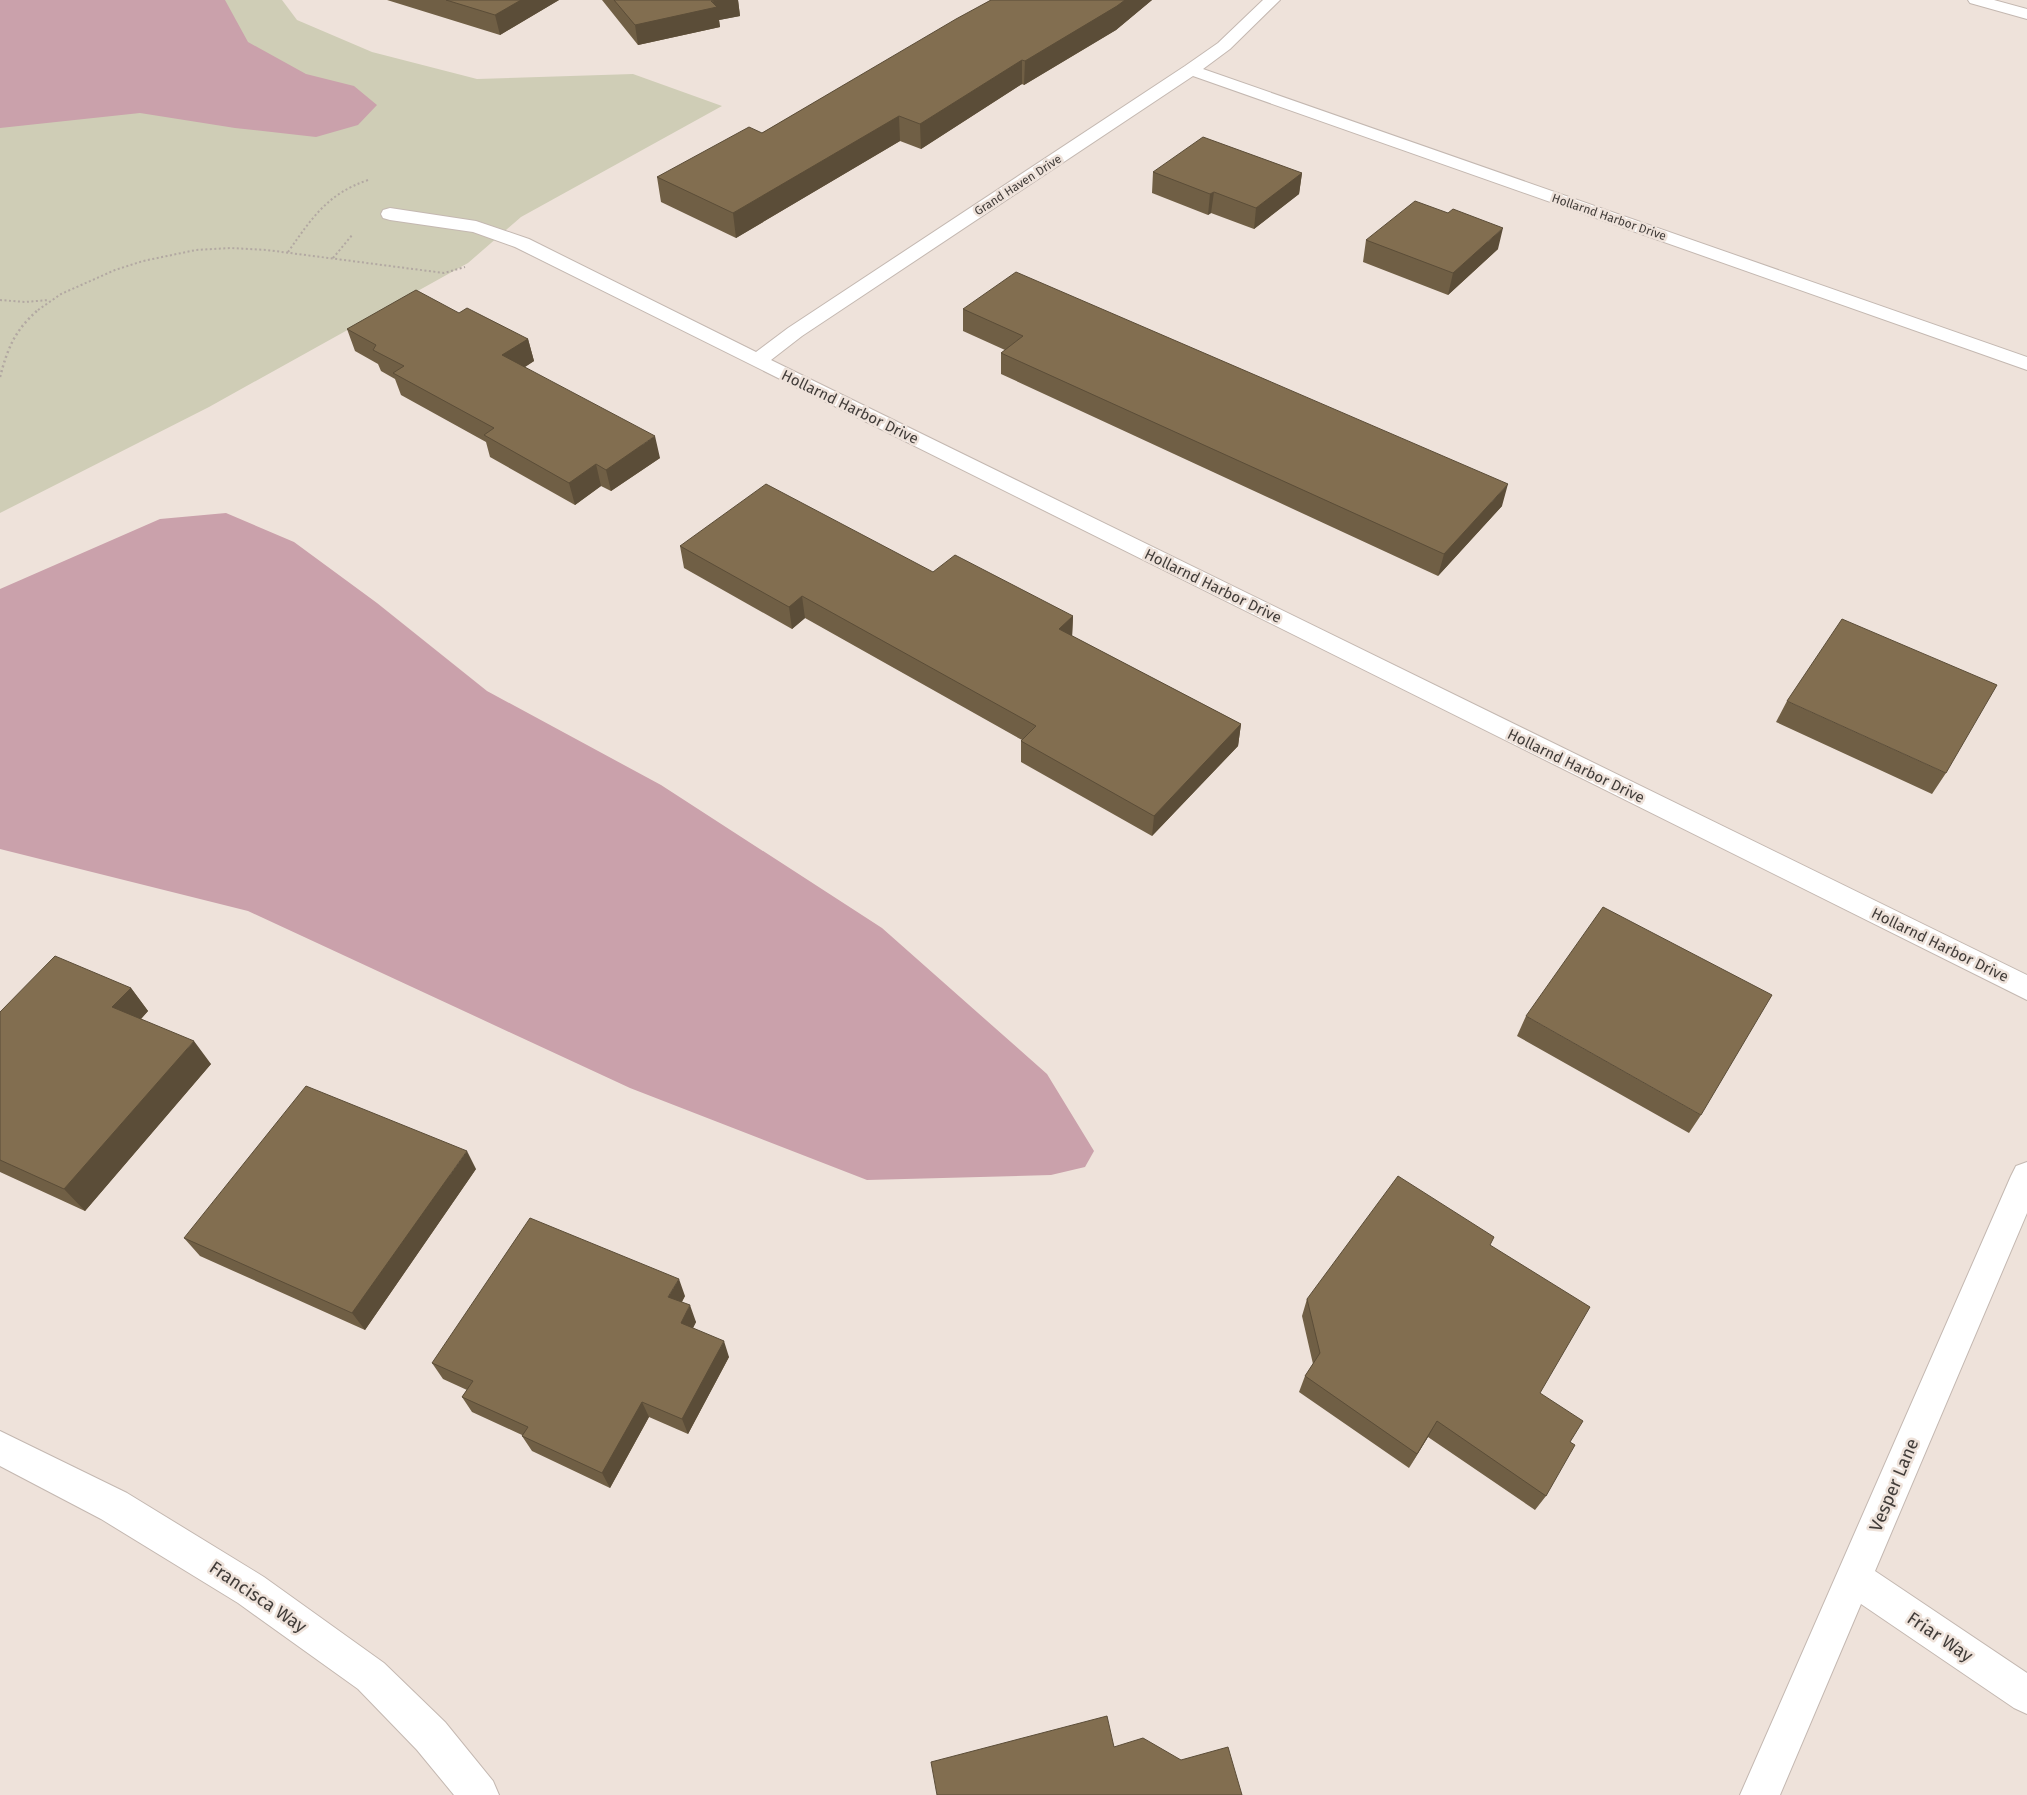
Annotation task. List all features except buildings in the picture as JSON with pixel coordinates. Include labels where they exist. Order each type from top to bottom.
[{"type":"street","name":"Grand Haven Drive","points":[[757,361],[795,332],[1191,70],[1224,46],[1272,0]]},
{"type":"street","points":[[1976,0],[2004,4],[2027,14]]},
{"type":"street","name":"Hollarnd Harbor Drive","points":[[1191,70],[2027,364]]},
{"type":"street","name":"Hollarnd Harbor Drive","points":[[390,214],[476,227],[522,243],[2027,988]]},
{"type":"street","name":"Vesper Lane","points":[[1760,1795],[2027,1176]]},
{"type":"street","name":"Francisca Way","points":[[0,1448],[114,1506],[225,1574],[251,1590],[371,1676],[432,1736],[479,1795]]},
{"type":"street","name":"Friar Way","points":[[1854,1578],[2027,1695]]},
{"type":"path","points":[[0,377],[8,347],[24,322],[49,300],[83,283],[131,265],[182,252],[217,248],[268,250],[444,273],[465,267]]},
{"type":"path","points":[[0,300],[26,302],[49,300]]},
{"type":"shaded area","points":[[0,0],[282,0],[297,20],[372,52],[477,79],[633,74],[722,106],[521,217],[468,263],[209,407],[0,513]]},
{"type":"shaded area","points":[[0,0],[225,0],[248,42],[306,74],[354,86],[377,105],[358,125],[316,137],[235,128],[140,113],[0,128]]},
{"type":"shaded area","points":[[226,513],[294,542],[377,603],[487,691],[661,785],[882,928],[1047,1074],[1094,1151],[1085,1167],[1051,1175],[867,1180],[630,1088],[248,911],[0,849],[0,589],[160,519]]}]
